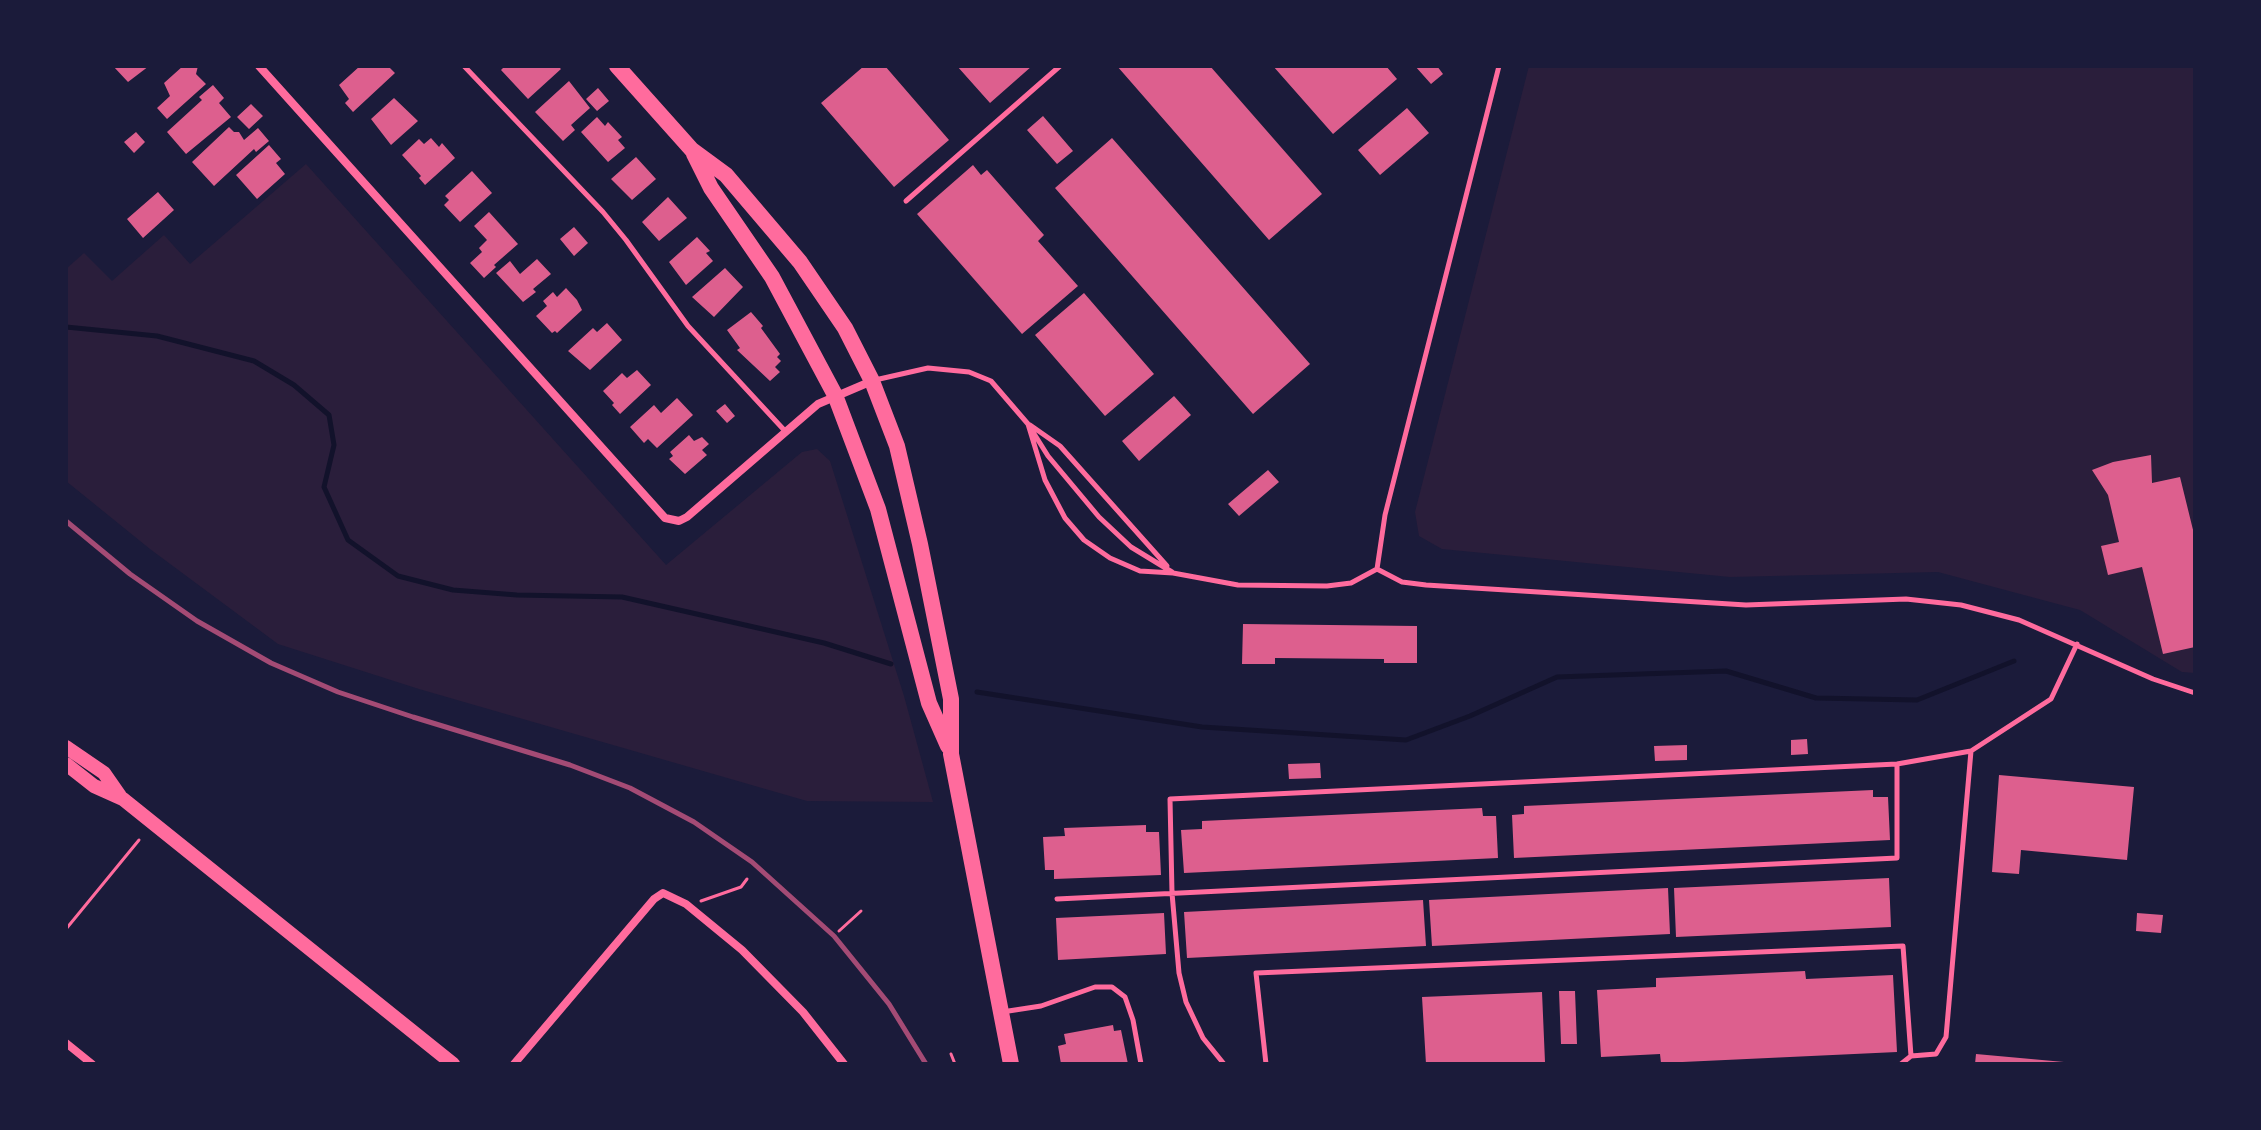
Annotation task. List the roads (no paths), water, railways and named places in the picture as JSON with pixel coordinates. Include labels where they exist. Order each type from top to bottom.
[{"type":"main road","points":[[617,66],[692,150],[726,175],[800,262],[845,328],[872,381],[897,446],[920,544],[951,699],[951,754],[1011,1064]]},
{"type":"main road","points":[[692,150],[711,188],[772,277],[835,395],[878,509],[929,703],[951,754]]},
{"type":"main road","points":[[66,747],[104,773],[123,799]]},
{"type":"main road","points":[[66,764],[94,786],[123,799],[453,1064]]},
{"type":"street","points":[[259,66],[665,518],[679,521],[687,517],[818,404],[872,381]]},
{"type":"street","points":[[514,1064],[654,899],[663,893],[686,904],[742,950],[803,1012],[844,1064]]},
{"type":"street","points":[[66,1043],[92,1064]]},
{"type":"lane","points":[[464,66],[603,212],[688,326],[785,431]]},
{"type":"lane","points":[[906,201],[1060,66]]},
{"type":"lane","points":[[1377,569],[1385,515],[1499,66]]},
{"type":"lane","points":[[872,381],[920,369],[969,372],[991,381],[1099,517],[1131,547],[1173,573]]},
{"type":"lane","points":[[1028,424],[1036,455],[1057,507],[1084,540],[1110,558],[1140,571],[1173,573],[1238,585],[1327,586],[1351,583],[1377,569]]},
{"type":"lane","points":[[1028,424],[1060,446],[1173,573]]},
{"type":"lane","points":[[1377,569],[1402,582],[1426,585],[1746,605],[1906,599],[1961,605],[2019,620],[2153,679],[2195,693]]},
{"type":"lane","points":[[1224,1064],[1203,1038],[1186,1002],[1179,973],[1172,893],[1170,799],[1897,764],[1971,751],[2051,699],[2077,644]]},
{"type":"lane","points":[[1901,1064],[1911,1056],[1936,1054],[1946,1037],[1971,751]]},
{"type":"lane","points":[[1057,899],[1897,858],[1897,764]]},
{"type":"lane","points":[[1266,1064],[1256,973],[1903,946],[1911,1056]]},
{"type":"lane","points":[[1001,1012],[1041,1006],[1095,987],[1112,987],[1125,997],[1133,1020],[1141,1064]]},
{"type":"waterway","points":[[66,327],[157,336],[254,361],[294,385],[329,415],[334,445],[324,487],[348,540],[398,576],[453,590],[622,597],[824,643],[891,664]]},
{"type":"waterway","points":[[977,692],[1202,727],[1406,740],[1470,716],[1557,677],[1726,671],[1816,698],[1917,700],[2014,661]]},
{"type":"railway","points":[[66,521],[130,574],[197,621],[271,663],[338,692],[570,765],[630,788],[694,822],[752,862],[834,936],[889,1004],[926,1064]]}]
